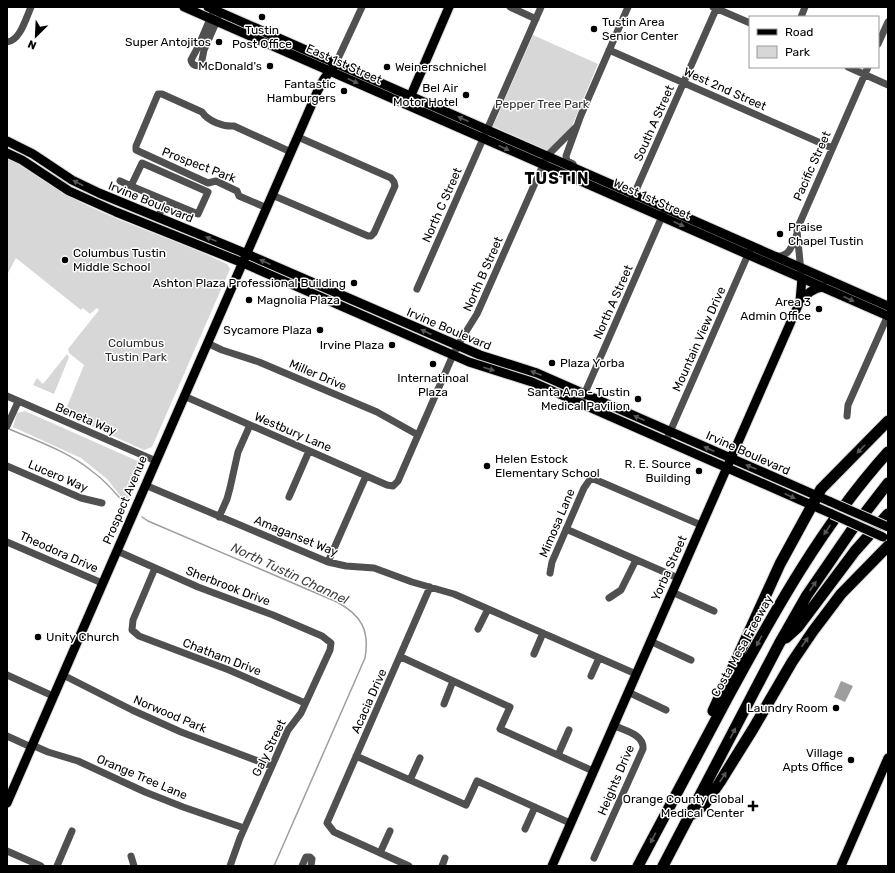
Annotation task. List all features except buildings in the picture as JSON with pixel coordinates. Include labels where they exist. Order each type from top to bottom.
[{"type":"highway","points":[[684,779],[703,732],[774,577],[821,489],[888,421]]},
{"type":"highway","name":"Costa Mesa Freeway","points":[[638,866],[763,633],[810,555],[828,527],[887,453]]},
{"type":"highway","points":[[663,866],[779,644],[807,595],[833,556],[888,483]]},
{"type":"highway","points":[[779,644],[798,627],[854,551],[888,514]]},
{"type":"highway","points":[[689,817],[705,804],[716,788],[753,730],[792,662],[812,631],[886,541]]},
{"type":"main road","name":"East 1st Street","points":[[184,7],[406,105]]},
{"type":"main road","points":[[406,105],[449,7]]},
{"type":"main road","name":"East 1st Street","points":[[214,10],[410,96]]},
{"type":"main road","name":"Prospect Avenue","points":[[8,798],[318,90],[336,63]]},
{"type":"main road","name":"West 1st Street","points":[[410,96],[589,174],[662,217],[750,250],[773,255],[888,306]]},
{"type":"main road","name":"West 1st Street","points":[[406,105],[543,165],[633,199],[666,208],[802,278],[888,316]]},
{"type":"main road","name":"Irvine Boulevard","points":[[7,141],[27,151],[80,184],[106,196],[247,254],[492,360],[536,373],[730,458],[815,501]]},
{"type":"main road","name":"Irvine Boulevard","points":[[7,153],[22,160],[69,191],[88,200],[243,263],[453,355],[481,366],[532,382],[726,468],[815,501],[831,502],[888,527]]},
{"type":"main road","points":[[88,200],[93,199],[101,201],[105,199],[106,196]]},
{"type":"main road","points":[[141,222],[147,221],[154,223],[158,218]]},
{"type":"main road","name":"Yorba Street","points":[[552,866],[800,301],[802,278]]},
{"type":"main road","points":[[800,301],[813,290],[823,288]]},
{"type":"main road","points":[[372,319],[376,310]]},
{"type":"main road","points":[[815,501],[824,511],[886,541]]},
{"type":"main road","points":[[841,866],[888,758]]},
{"type":"street","points":[[7,42],[12,41],[18,36],[31,7]]},
{"type":"street","points":[[336,63],[362,7]]},
{"type":"street","points":[[510,7],[536,18]]},
{"type":"street","name":"North C Street","points":[[417,289],[541,7]]},
{"type":"street","points":[[589,174],[586,170],[567,161],[566,156],[576,127],[628,7]]},
{"type":"street","points":[[715,7],[749,23]]},
{"type":"street","name":"South A Street","points":[[633,199],[684,83],[715,7]]},
{"type":"street","points":[[214,10],[214,20],[204,50],[203,63],[201,66],[197,66],[192,63],[191,60],[214,20]]},
{"type":"street","points":[[879,42],[888,22]]},
{"type":"street","name":"West 2nd Street","points":[[610,50],[832,148]]},
{"type":"street","points":[[850,68],[888,85]]},
{"type":"street","name":"Pacific Street","points":[[802,278],[797,234],[798,227],[868,68]]},
{"type":"street","name":"Prospect Park","points":[[267,208],[240,196],[237,191],[216,182],[208,183],[136,150],[136,146],[154,102],[158,94],[162,94],[202,112],[206,118],[226,127],[234,126],[291,152]]},
{"type":"street","points":[[547,156],[576,127]]},
{"type":"street","points":[[272,195],[368,236],[372,236],[374,233],[395,186],[391,178],[298,137]]},
{"type":"street","name":"North B Street","points":[[393,486],[398,481],[453,355],[477,314],[547,156]]},
{"type":"street","points":[[120,181],[131,186],[165,201],[198,214],[208,192],[142,163],[131,186]]},
{"type":"street","points":[[158,218],[165,201]]},
{"type":"street","name":"North A Street","points":[[580,404],[666,208]]},
{"type":"street","points":[[773,255],[783,256],[786,254],[797,234]]},
{"type":"street","name":"Mountain View Drive","points":[[666,441],[750,250]]},
{"type":"street","points":[[848,416],[848,405],[888,316]]},
{"type":"street","name":"Miller Drive","points":[[207,343],[222,350],[260,362],[369,409],[418,435]]},
{"type":"street","name":"Beneta Way","points":[[7,396],[156,461]]},
{"type":"street","name":"Westbury Lane","points":[[184,396],[366,476],[393,486]]},
{"type":"street","points":[[8,424],[18,402]]},
{"type":"street","points":[[219,517],[227,499],[238,452],[250,425]]},
{"type":"street","points":[[289,497],[309,450]]},
{"type":"street","name":"Lucero Way","points":[[7,466],[81,498],[102,503]]},
{"type":"street","points":[[328,562],[366,476]]},
{"type":"street","name":"Mimosa Lane","points":[[550,573],[552,562],[566,529],[591,478],[701,525]]},
{"type":"street","name":"Amaganset Way","points":[[145,485],[328,562],[346,566],[374,568],[454,594],[636,674]]},
{"type":"street","points":[[566,529],[678,578]]},
{"type":"street","name":"Theodora Drive","points":[[7,542],[102,583]]},
{"type":"street","name":"Sherbrook Drive","points":[[117,551],[198,587],[273,615],[322,636],[331,643]]},
{"type":"street","points":[[609,598],[621,590],[636,560]]},
{"type":"street","name":"Chatham Drive","points":[[156,568],[133,620],[132,630],[139,636],[228,670],[305,703]]},
{"type":"street","name":"Acacia Drive","points":[[380,853],[334,832],[327,823],[401,657],[430,587]]},
{"type":"street","points":[[672,592],[714,611]]},
{"type":"street","points":[[478,629],[488,609]]},
{"type":"street","points":[[534,654],[543,633]]},
{"type":"street","points":[[650,642],[691,660]]},
{"type":"street","name":"Galy Street","points":[[230,866],[244,828],[271,766],[288,730],[301,713],[330,650],[331,643]]},
{"type":"street","points":[[401,657],[510,707],[500,729],[593,771]]},
{"type":"street","points":[[591,676],[599,658]]},
{"type":"street","points":[[7,675],[53,696]]},
{"type":"street","name":"Norwood Park","points":[[62,675],[180,732],[271,766]]},
{"type":"street","points":[[444,704],[453,681]]},
{"type":"street","points":[[628,692],[666,710]]},
{"type":"street","name":"Heights Drive","points":[[594,858],[643,749],[643,743],[640,737],[613,725]]},
{"type":"street","points":[[558,755],[569,730]]},
{"type":"street","name":"Orange Tree Lane","points":[[7,736],[73,760],[164,799],[244,828]]},
{"type":"street","points":[[356,756],[466,805],[477,781],[570,823]]},
{"type":"street","points":[[410,780],[420,758]]},
{"type":"street","points":[[525,829],[535,807]]},
{"type":"street","points":[[57,866],[72,831]]},
{"type":"street","points":[[390,831],[380,853],[409,866]]},
{"type":"street","points":[[7,851],[41,866]]},
{"type":"street","points":[[131,856],[134,866]]},
{"type":"street","points":[[302,866],[306,857],[310,857],[312,859],[311,866]]},
{"type":"street","points":[[442,866],[445,858]]},
{"type":"green space","name":"Pepper Tree Park","points":[[533,35],[598,64],[572,126],[548,151],[493,126]]},
{"type":"green space","name":"Columbus Tustin Park","points":[[7,158],[86,205],[210,256],[227,264],[230,269],[152,447],[144,450],[64,414],[84,365],[69,353],[68,349],[99,310],[97,308],[90,314],[83,308],[81,310],[16,258],[7,275]]},
{"type":"green space","points":[[67,354],[69,357],[54,394],[33,385],[37,378],[43,384]]},
{"type":"green space","points":[[25,411],[142,463],[144,468],[127,504],[107,479],[81,458],[13,427],[17,413]]},
{"type":"shaded area","points":[[841,681],[853,686],[845,702],[834,697]]},
{"type":"waterway","name":"North Tustin Channel","points":[[7,428],[52,447],[73,458],[102,479],[126,505]]},
{"type":"waterway","name":"North Tustin Channel","points":[[142,517],[148,521],[337,602],[358,618],[365,631],[365,658],[274,866]]},
{"type":"place","name":"Tustin Post Office","points":[[262,17]]},
{"type":"place","name":"Tustin Area Senior Center","points":[[594,29]]},
{"type":"place","name":"Super Antojitos","points":[[219,42]]},
{"type":"place","name":"McDonald's","points":[[270,66]]},
{"type":"place","name":"Weinerschnichel","points":[[387,67]]},
{"type":"place","name":"Fantastic Hamburgers","points":[[344,91]]},
{"type":"place","name":"Bel Air Motor Hotel","points":[[466,95]]},
{"type":"place","name":"Praise Chapel Tustin","points":[[780,234]]},
{"type":"place","name":"Columbus Tustin Middle School","points":[[65,260]]},
{"type":"place","name":"Ashton Plaza Professional Building","points":[[354,283]]},
{"type":"place","name":"Magnolia Plaza","points":[[249,300]]},
{"type":"place","name":"Area 3 Admin Office","points":[[819,309]]},
{"type":"place","name":"Sycamore Plaza","points":[[320,330]]},
{"type":"place","name":"Irvine Plaza","points":[[392,345]]},
{"type":"place","name":"Plaza Yorba","points":[[552,363]]},
{"type":"place","name":"Internatinoal Plaza","points":[[433,364]]},
{"type":"place","name":"Santa Ana - Tustin Medical Pavilion","points":[[638,399]]},
{"type":"place","name":"Helen Estock Elementary School","points":[[487,466]]},
{"type":"place","name":"R. E. Source Building","points":[[699,471]]},
{"type":"place","name":"Unity Church","points":[[38,637]]},
{"type":"place","name":"Laundry Room","points":[[836,708]]},
{"type":"place","name":"Village Apts Office","points":[[851,760]]},
{"type":"place","name":"Orange County Global Medical Center","points":[[753,806]]},
{"type":"district","name":"TUSTIN","points":[[557,178]]}]
